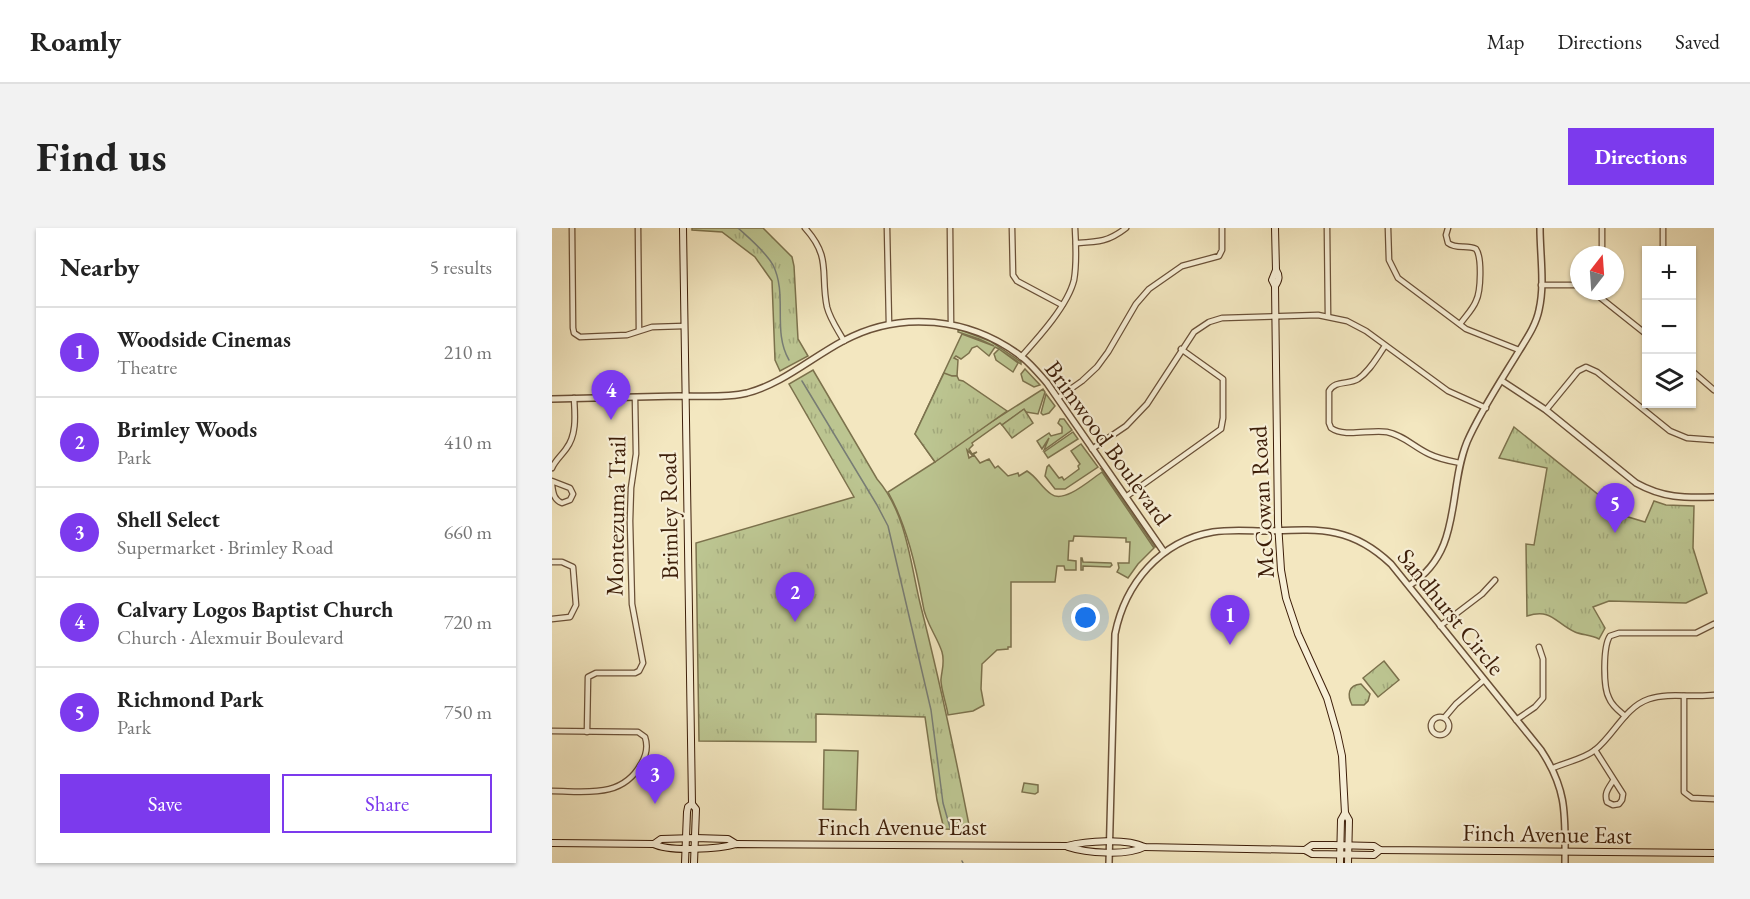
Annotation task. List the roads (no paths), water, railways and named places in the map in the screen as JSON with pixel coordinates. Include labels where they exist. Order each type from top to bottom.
[{"type":"main road","name":"Brimley Road","points":[[682,228],[692,804],[696,809],[694,863]]},
{"type":"main road","name":"McCowan Road","points":[[1275,228],[1276,270],[1279,281],[1275,286],[1275,316],[1278,530],[1281,570],[1286,598],[1298,634],[1327,698],[1337,734],[1343,768],[1345,813],[1349,820],[1348,863]]},
{"type":"main road","name":"Brimley Road","points":[[685,863],[687,809],[692,804]]},
{"type":"main road","name":"McCowan Road","points":[[1340,863],[1341,820],[1345,813]]},
{"type":"main road","name":"Finch Avenue East","points":[[654,844],[660,839],[686,838],[728,838],[736,844]]},
{"type":"main road","name":"Finch Avenue East","points":[[552,843],[654,844],[661,848],[685,848],[727,847],[736,844],[1067,846],[1079,843],[1135,843],[1144,847],[1305,850],[1312,854],[1374,855],[1380,850]]},
{"type":"main road","name":"Finch Avenue East","points":[[1305,850],[1312,845],[1348,845],[1374,846],[1380,850],[1714,853]]},
{"type":"main road","name":"Finch Avenue East","points":[[1067,846],[1080,851],[1135,852],[1144,847]]},
{"type":"street","points":[[572,228],[574,333],[580,337],[627,336],[652,327],[684,326]]},
{"type":"street","points":[[638,228],[639,330]]},
{"type":"street","points":[[805,228],[821,252],[825,267],[827,308],[843,340]]},
{"type":"street","points":[[887,228],[889,324]]},
{"type":"street","points":[[950,228],[951,324]]},
{"type":"street","points":[[1012,228],[1013,268],[1017,281],[1062,305]]},
{"type":"street","points":[[1022,357],[1062,305],[1073,282],[1075,228]]},
{"type":"street","points":[[1076,243],[1106,241],[1126,228]]},
{"type":"street","points":[[1058,398],[1097,367],[1136,304],[1149,289],[1182,266],[1219,256],[1222,250],[1221,228]]},
{"type":"street","points":[[1327,228],[1328,316]]},
{"type":"street","points":[[1388,228],[1389,260],[1398,278],[1474,333],[1519,350]]},
{"type":"street","points":[[1448,228],[1446,235],[1448,243],[1455,247],[1471,246],[1480,256],[1478,296],[1460,324]]},
{"type":"street","points":[[1410,585],[1425,573],[1445,543],[1455,503],[1460,463],[1468,440],[1530,333],[1539,311],[1540,228]]},
{"type":"street","points":[[1602,228],[1602,246]]},
{"type":"street","points":[[1663,228],[1663,246]]},
{"type":"street","points":[[1541,285],[1570,285]]},
{"type":"street","points":[[1604,300],[1642,330]]},
{"type":"street","points":[[1092,449],[1126,426],[1147,404],[1194,332],[1209,322],[1228,317],[1328,316],[1358,326],[1448,391],[1486,408]]},
{"type":"street","name":"Brimwood Boulevard","points":[[552,399],[736,395],[771,384],[843,340],[864,331],[889,324],[927,321],[951,324],[981,333],[1022,357],[1047,383],[1164,552]]},
{"type":"street","points":[[1385,346],[1368,370],[1359,378],[1330,387],[1328,417],[1331,428],[1340,432],[1388,432],[1408,440],[1433,456],[1460,463]]},
{"type":"street","points":[[1127,496],[1221,429],[1223,379],[1181,349]]},
{"type":"street","points":[[1546,410],[1578,371],[1586,367],[1597,372],[1671,431],[1687,438],[1714,440]]},
{"type":"street","points":[[1696,374],[1714,390]]},
{"type":"street","points":[[1502,381],[1546,410],[1636,483],[1651,491],[1669,496],[1714,497]]},
{"type":"street","points":[[552,468],[572,438],[574,398]]},
{"type":"street","name":"Montezuma Trail","points":[[587,732],[588,678],[596,673],[639,671],[643,663],[632,604],[630,510],[636,454],[635,398]]},
{"type":"street","points":[[552,483],[570,488],[573,494],[570,500],[559,502],[555,498],[552,483]]},
{"type":"street","name":"Sandhurst Circle","points":[[1108,863],[1115,634],[1122,607],[1133,584],[1164,552],[1182,542],[1213,532],[1322,530],[1347,535],[1383,556],[1410,585],[1553,768],[1564,800],[1565,863]]},
{"type":"street","points":[[552,562],[562,562],[573,567],[576,606],[570,617],[552,619]]},
{"type":"street","points":[[1440,626],[1482,594],[1495,580]]},
{"type":"street","points":[[1625,716],[1609,698],[1605,688],[1607,638],[1614,633],[1696,633],[1714,624]]},
{"type":"street","points":[[1516,720],[1535,707],[1543,698],[1543,658],[1539,647]]},
{"type":"street","points":[[1445,717],[1450,724],[1449,729],[1443,735],[1436,734],[1432,729],[1432,721],[1436,717],[1445,717],[1456,704],[1484,680]]},
{"type":"street","points":[[1553,768],[1595,750],[1625,716],[1647,699],[1660,696],[1714,695]]},
{"type":"street","points":[[1684,696],[1684,792],[1692,798],[1714,799]]},
{"type":"street","points":[[552,731],[631,731],[642,734],[646,740],[639,768],[616,789],[552,790]]},
{"type":"street","points":[[1595,750],[1623,794],[1619,804],[1613,805],[1605,797],[1613,781]]},
{"type":"waterway","points":[[738,228],[762,250],[773,265],[779,288],[781,337],[789,360]]},
{"type":"waterway","points":[[802,381],[888,526],[931,710],[943,803],[951,831]]},
{"type":"place","name":"Calvary Logos Baptist Church","points":[[611,420]]},
{"type":"place","name":"Richmond Park","points":[[1615,533]]},
{"type":"place","name":"Brimley Woods","points":[[795,622]]},
{"type":"place","name":"Woodside Cinemas","points":[[1230,645]]},
{"type":"place","name":"Shell Select","points":[[655,804]]}]
